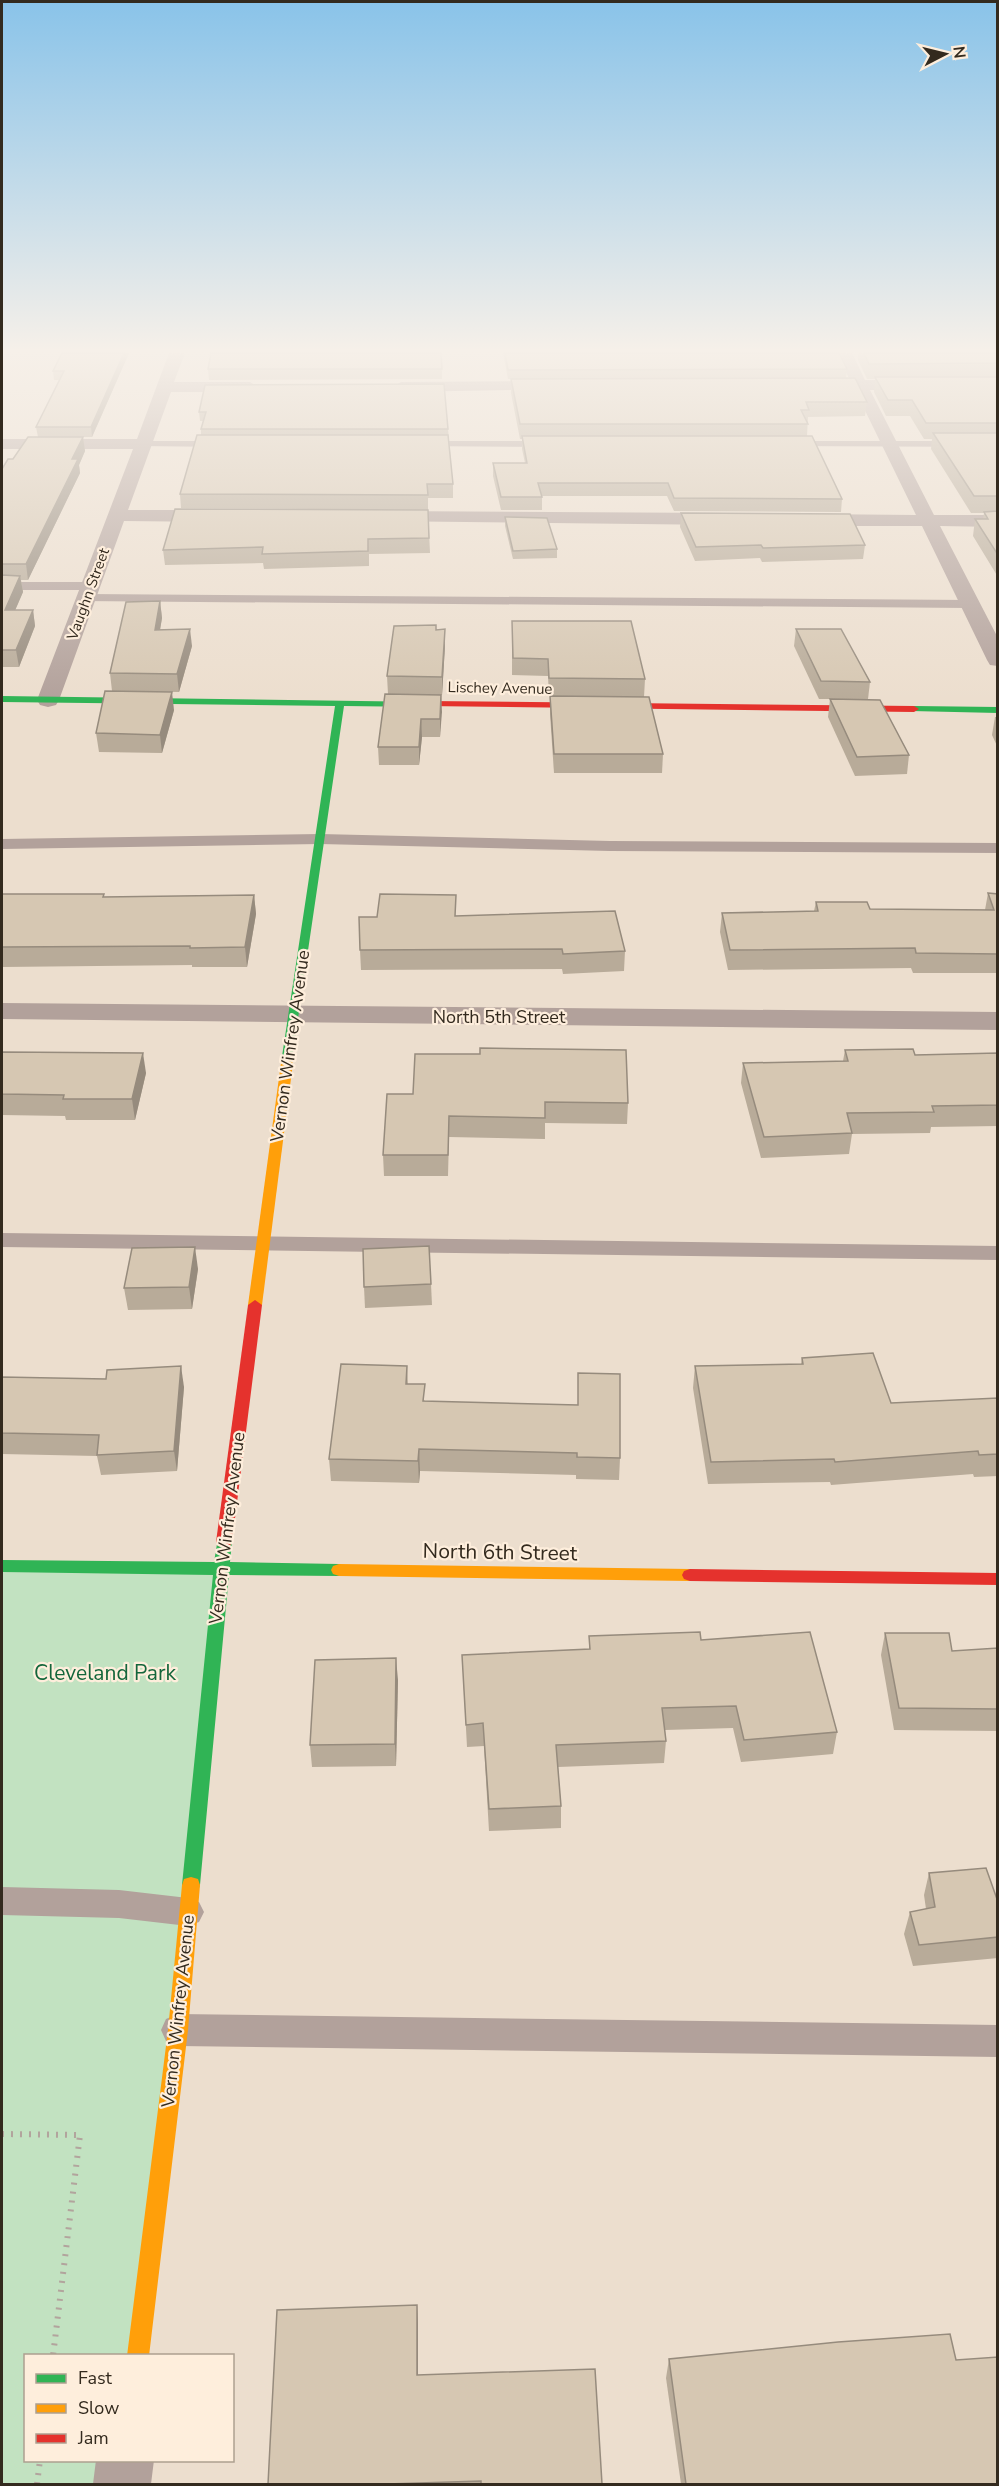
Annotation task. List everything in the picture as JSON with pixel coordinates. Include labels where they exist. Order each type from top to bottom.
[{"type":"street","name":"Vaughn Street","points":[[48,700],[134,469]]},
{"type":"street","points":[[902,469],[998,660]]},
{"type":"street","points":[[117,515],[238,516]]},
{"type":"street","points":[[370,517],[741,519]]},
{"type":"street","points":[[789,520],[998,521]]},
{"type":"street","name":"Lischey Avenue","points":[[2,699],[998,710]]},
{"type":"street","name":"Vernon Winfrey Avenue","points":[[138,2354],[178,2030],[220,1569],[293,1015],[339,703]]},
{"type":"street","name":"North 5th Street","points":[[2,1011],[998,1021]]},
{"type":"street","name":"North 6th Street","points":[[2,1566],[998,1579]]},
{"type":"street","points":[[122,2484],[125,2462]]},
{"type":"lane","points":[[2,586],[89,592],[969,604]]},
{"type":"lane","points":[[2,844],[320,839],[610,846],[998,848]]},
{"type":"lane","points":[[2,1240],[998,1253]]},
{"type":"lane","points":[[2,1900],[119,1904],[188,1912]]},
{"type":"lane","points":[[178,2030],[998,2041]]},
{"type":"path","points":[[2,2134],[80,2135],[53,2354]]},
{"type":"path","points":[[37,2484],[40,2462]]},
{"type":"green space","name":"Cleveland Park","points":[[2,1566],[220,1569],[134,2354],[24,2354],[24,2462],[123,2462],[120,2484],[2,2484]]},
{"type":"building","points":[[2,469],[73,469],[26,564],[2,564]]},
{"type":"building","points":[[187,469],[451,469],[453,484],[427,484],[428,495],[180,494]]},
{"type":"building","points":[[494,469],[828,469],[842,499],[674,498],[668,483],[538,483],[542,497],[501,497]]},
{"type":"building","points":[[956,469],[998,469],[998,496],[974,496]]},
{"type":"building","points":[[175,509],[428,510],[429,538],[368,539],[368,551],[262,554],[263,547],[163,550]]},
{"type":"building","points":[[998,511],[998,555],[975,519],[988,519],[984,512]]},
{"type":"building","points":[[681,513],[850,514],[865,545],[696,547]]},
{"type":"building","points":[[505,517],[547,518],[557,549],[513,551]]},
{"type":"building","points":[[2,575],[20,576],[5,610],[33,610],[16,650],[2,650]]},
{"type":"building","points":[[160,601],[155,630],[190,629],[177,674],[110,673],[126,602]]},
{"type":"building","points":[[512,621],[631,621],[645,679],[549,678],[548,659],[513,658]]},
{"type":"building","points":[[436,625],[436,630],[445,629],[442,677],[387,676],[394,626]]},
{"type":"building","points":[[796,629],[841,629],[870,682],[821,681]]},
{"type":"building","points":[[105,691],[172,692],[160,735],[96,733]]},
{"type":"building","points":[[385,694],[441,695],[440,719],[421,719],[419,747],[378,747]]},
{"type":"building","points":[[550,696],[649,697],[663,754],[554,754]]},
{"type":"building","points":[[830,699],[880,700],[909,755],[857,757]]},
{"type":"building","points":[[988,893],[998,894],[998,954],[916,953],[915,948],[730,950],[722,913],[818,911],[816,902],[867,902],[870,909],[994,910]]},
{"type":"building","points":[[2,894],[104,894],[103,897],[254,895],[245,947],[190,948],[190,946],[2,947]]},
{"type":"building","points":[[380,894],[456,895],[455,916],[615,911],[625,951],[563,954],[562,949],[360,950],[359,917],[377,917]]},
{"type":"building","points":[[480,1048],[626,1050],[628,1103],[545,1102],[545,1118],[449,1116],[448,1155],[383,1155],[387,1094],[413,1094],[415,1054],[480,1054]]},
{"type":"building","points":[[913,1049],[915,1055],[998,1053],[998,1105],[932,1106],[934,1112],[847,1113],[852,1133],[764,1137],[743,1063],[848,1061],[845,1050]]},
{"type":"building","points":[[2,1052],[143,1053],[132,1099],[63,1099],[64,1095],[2,1094]]},
{"type":"building","points":[[429,1246],[431,1284],[364,1287],[363,1249]]},
{"type":"building","points":[[195,1247],[189,1287],[124,1288],[132,1248]]},
{"type":"building","points":[[873,1353],[891,1403],[998,1398],[998,1454],[979,1455],[978,1451],[835,1462],[834,1459],[711,1462],[695,1366],[803,1364],[802,1358]]},
{"type":"building","points":[[341,1364],[407,1366],[406,1384],[425,1384],[423,1401],[578,1405],[578,1373],[620,1374],[620,1458],[577,1457],[577,1453],[419,1449],[418,1461],[329,1459]]},
{"type":"building","points":[[181,1366],[174,1451],[97,1455],[99,1435],[2,1433],[2,1377],[106,1379],[107,1370]]},
{"type":"building","points":[[700,1632],[701,1640],[810,1632],[837,1732],[744,1740],[736,1706],[662,1708],[666,1741],[556,1745],[561,1806],[489,1809],[483,1723],[466,1725],[462,1655],[590,1649],[589,1636]]},
{"type":"building","points":[[885,1633],[949,1633],[952,1651],[998,1648],[998,1709],[899,1708]]},
{"type":"building","points":[[396,1658],[395,1744],[310,1745],[315,1660]]},
{"type":"building","points":[[986,1868],[998,1902],[998,1937],[919,1945],[910,1912],[935,1907],[929,1873]]},
{"type":"building","points":[[417,2305],[417,2375],[595,2369],[602,2484],[481,2484],[481,2481],[268,2484],[277,2310]]},
{"type":"building","points":[[950,2334],[956,2360],[998,2357],[998,2484],[686,2484],[669,2359],[838,2342]]},
{"type":"traffic: fast","points":[[2,699],[427,704]]},
{"type":"traffic: fast","points":[[287,1063],[340,703]]},
{"type":"traffic: fast","points":[[914,709],[998,710]]},
{"type":"traffic: fast","points":[[191,1885],[224,1542]]},
{"type":"traffic: fast","points":[[2,1566],[339,1570]]},
{"type":"traffic: slow","points":[[255,1305],[287,1063]]},
{"type":"traffic: slow","points":[[339,1570],[690,1575]]},
{"type":"traffic: slow","points":[[138,2354],[178,2030],[191,1885]]},
{"type":"traffic: jam","points":[[427,704],[914,709]]},
{"type":"traffic: jam","points":[[224,1542],[255,1305]]},
{"type":"traffic: jam","points":[[690,1575],[998,1579]]}]
